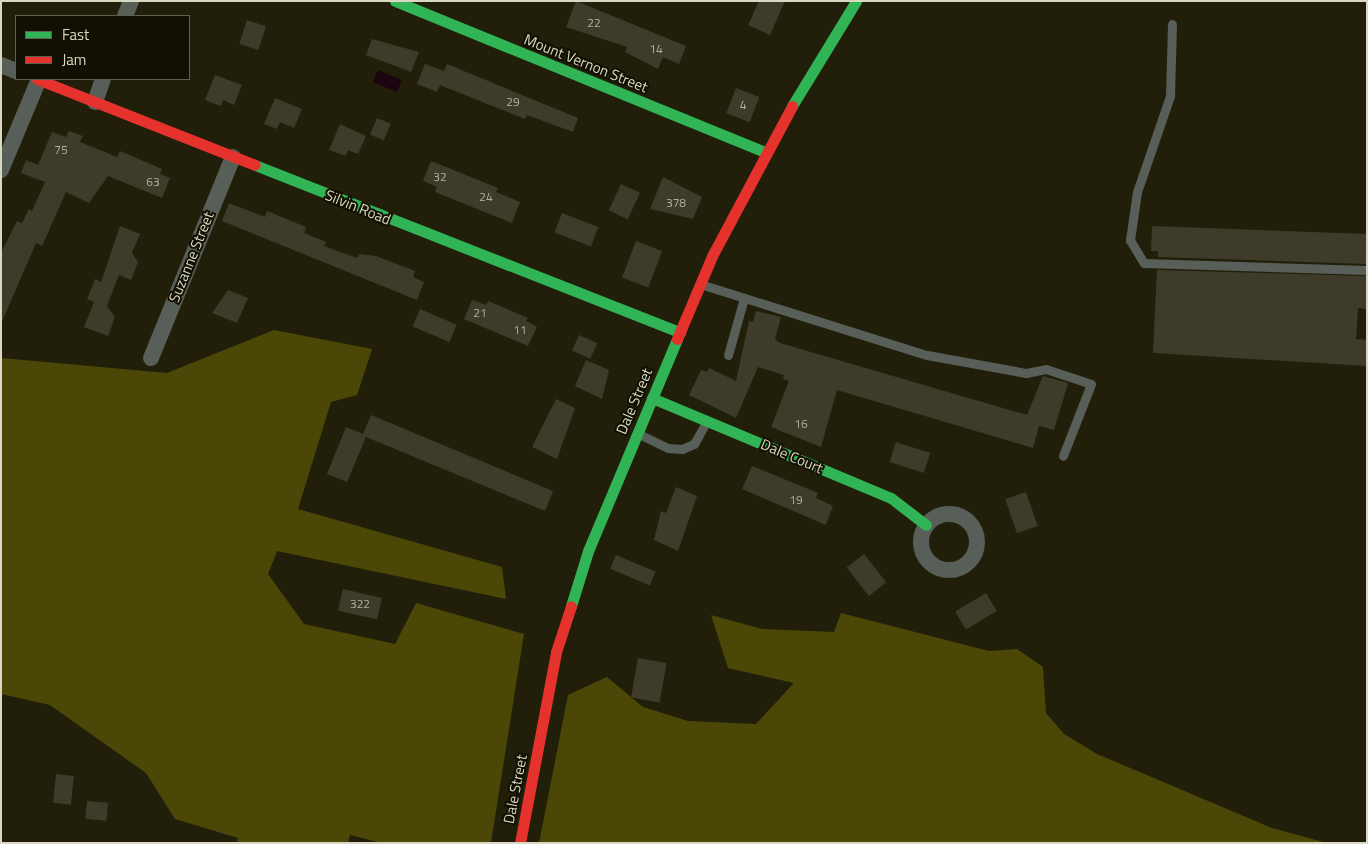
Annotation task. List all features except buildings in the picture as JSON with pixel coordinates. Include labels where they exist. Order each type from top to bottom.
[{"type":"street","points":[[125,15],[130,1]]},
{"type":"street","name":"Mount Vernon Street","points":[[395,1],[766,152]]},
{"type":"street","name":"Dale Street","points":[[520,843],[556,652],[586,555],[700,284],[766,152],[856,1]]},
{"type":"street","points":[[1,64],[15,70]]},
{"type":"street","points":[[1,170],[38,80]]},
{"type":"street","name":"Silvin Road","points":[[40,80],[680,332]]},
{"type":"street","points":[[95,102],[103,80]]},
{"type":"street","name":"Suzanne Street","points":[[151,358],[233,157]]},
{"type":"street","name":"Dale Court","points":[[652,398],[891,498],[926,525]]},
{"type":"lane","points":[[1172,24],[1170,96],[1137,192],[1130,240],[1144,263],[1367,270]]},
{"type":"lane","points":[[700,284],[928,355],[1026,373],[1046,369],[1091,384],[1063,456]]},
{"type":"lane","points":[[728,355],[744,298]]},
{"type":"lane","points":[[637,433],[668,448],[682,449],[694,444],[707,420]]},
{"type":"shaded area","points":[[378,70],[402,80],[397,92],[373,82]]},
{"type":"shaded area","points":[[274,330],[372,349],[357,395],[331,402],[298,509],[502,567],[506,599],[277,551],[268,574],[304,624],[395,644],[416,603],[524,634],[491,843],[382,843],[350,835],[348,843],[237,843],[238,838],[175,819],[146,773],[50,705],[1,694],[1,358],[167,373]]},
{"type":"shaded area","points":[[841,613],[989,651],[1017,649],[1043,667],[1046,713],[1064,734],[1097,754],[1272,828],[1327,843],[539,843],[568,695],[607,677],[643,707],[688,721],[756,724],[794,683],[728,668],[711,615],[762,629],[834,632]]},
{"type":"traffic: fast","points":[[395,1],[765,152]]},
{"type":"traffic: fast","points":[[792,106],[856,1]]},
{"type":"traffic: fast","points":[[255,165],[680,332]]},
{"type":"traffic: fast","points":[[571,606],[588,551],[677,339]]},
{"type":"traffic: fast","points":[[652,398],[891,498],[926,525]]},
{"type":"traffic: jam","points":[[40,80],[255,165]]},
{"type":"traffic: jam","points":[[677,339],[712,256],[792,106]]},
{"type":"traffic: jam","points":[[520,843],[556,652],[571,606]]}]
